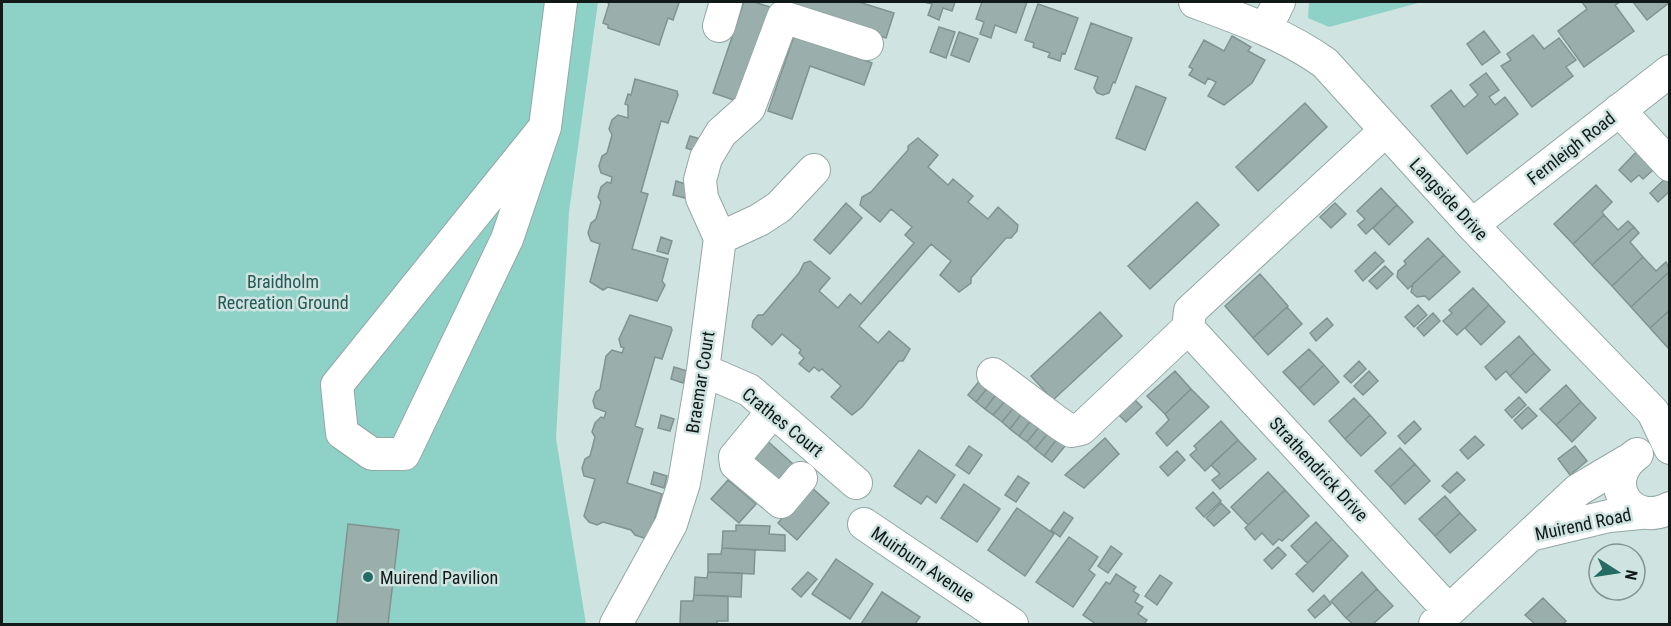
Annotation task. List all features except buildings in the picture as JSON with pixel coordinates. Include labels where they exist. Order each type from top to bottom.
[{"type":"street","points":[[545,127],[337,385],[342,433],[372,454],[404,454],[507,238],[545,127],[561,2]]},
{"type":"street","name":"Langside Drive","points":[[1195,2],[1272,15],[1299,45],[1325,63],[1473,225],[1622,383],[1653,412],[1670,448]]},
{"type":"street","points":[[814,170],[779,207],[720,238],[702,198],[700,180],[706,158],[721,134],[749,108],[783,17],[867,45]]},
{"type":"street","name":"Fernleigh Road","points":[[1473,225],[1670,71]]},
{"type":"street","points":[[1619,110],[1670,165]]},
{"type":"street","points":[[993,374],[1071,431],[1081,429],[1188,328],[1190,311],[1386,130]]},
{"type":"street","name":"Braemar Court","points":[[616,624],[671,524],[684,483],[704,370],[720,238]]},
{"type":"street","name":"Strathendrick Drive","points":[[1188,328],[1442,618]]},
{"type":"street","name":"Crathes Court","points":[[704,370],[749,390],[856,483]]},
{"type":"street","name":"Langside Drive","points":[[1622,383],[1634,418],[1632,458],[1622,470],[1621,491],[1625,501],[1660,512]]},
{"type":"street","points":[[773,411],[742,445],[735,457],[736,464],[781,502],[801,478]]},
{"type":"street","points":[[1632,458],[1657,451],[1670,457]]},
{"type":"street","name":"Muirend Road","points":[[1442,618],[1526,536],[1578,490],[1632,458]]},
{"type":"street","name":"Muirend Road","points":[[1526,536],[1608,516],[1660,512]]},
{"type":"street","name":"Muirburn Avenue","points":[[864,524],[1012,624]]},
{"type":"green space","name":"Braidholm Recreation Ground","points":[[2,2],[598,2],[569,212],[556,438],[586,624],[2,624]]},
{"type":"green space","points":[[1309,2],[1422,2],[1329,27],[1308,18]]},
{"type":"place","name":"Muirend Pavilion","points":[[368,577]]}]
